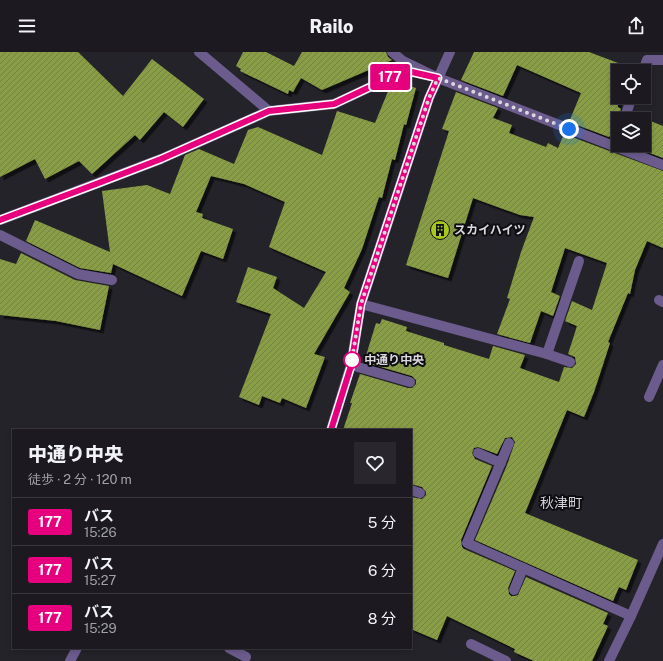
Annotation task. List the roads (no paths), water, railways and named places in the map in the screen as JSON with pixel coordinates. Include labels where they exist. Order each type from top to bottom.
[{"type":"street","points":[[199,52],[269,111]]},
{"type":"street","points":[[392,52],[403,61],[438,78],[611,145]]},
{"type":"street","points":[[331,429],[351,366],[361,304],[429,98],[450,52]]},
{"type":"street","points":[[646,64],[647,60],[663,60]]},
{"type":"street","points":[[0,220],[161,159],[269,111],[334,104],[400,73],[412,72],[438,78]]},
{"type":"street","points":[[629,152],[663,165]]},
{"type":"street","points":[[0,235],[78,274],[112,280]]},
{"type":"street","points":[[547,354],[579,261]]},
{"type":"street","points":[[361,304],[547,354],[570,362]]},
{"type":"street","points":[[649,398],[663,365]]},
{"type":"street","points":[[351,366],[410,382]]},
{"type":"street","points":[[509,443],[467,543],[631,616]]},
{"type":"street","points":[[478,453],[501,463]]},
{"type":"street","points":[[609,661],[663,544]]},
{"type":"street","points":[[514,590],[523,568]]},
{"type":"street","points":[[471,644],[506,661]]},
{"type":"street","points":[[70,661],[76,649]]},
{"type":"street","points":[[232,649],[247,655]]},
{"type":"place","name":"スカイハイツ","points":[[440,230]]},
{"type":"place","name":"中通り中央","points":[[352,360]]},
{"type":"district","name":"秋津町","points":[[561,503]]}]
